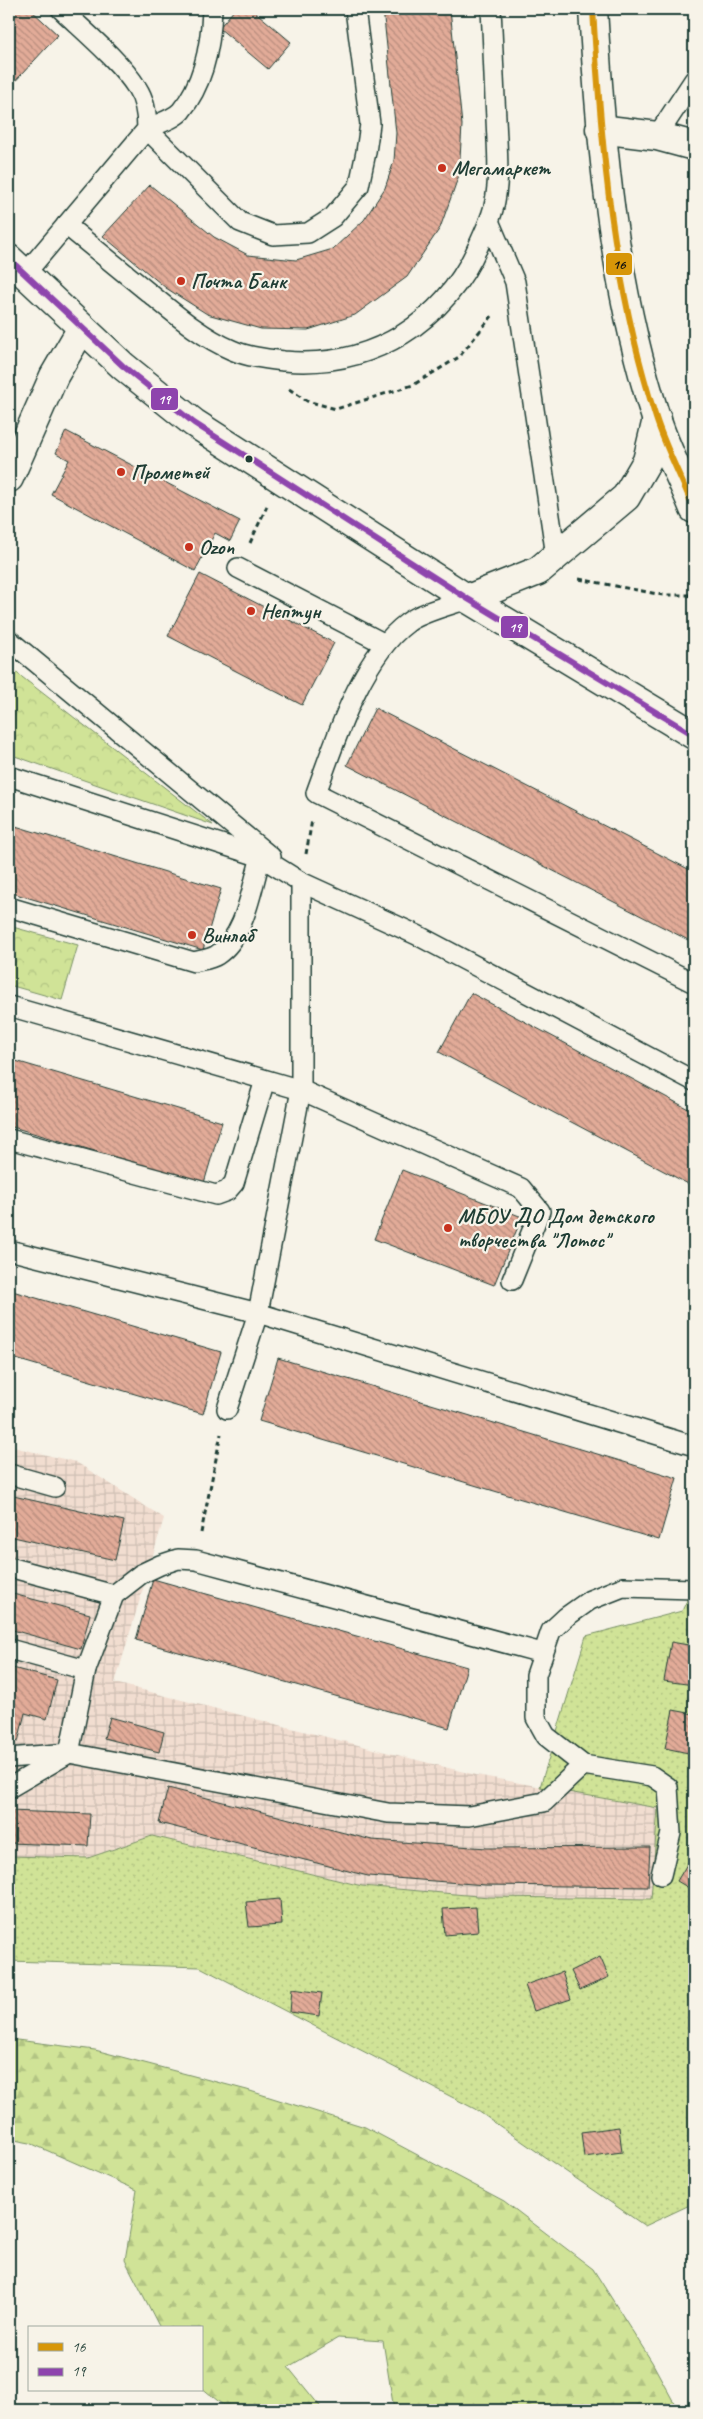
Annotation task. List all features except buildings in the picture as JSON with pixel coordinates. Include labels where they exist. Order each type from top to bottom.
[{"type":"main road","points":[[593,9],[600,129],[615,249],[638,354],[656,419],[694,509]]},
{"type":"main road","points":[[600,129],[657,136],[694,146]]},
{"type":"main road","points":[[17,266],[123,366],[173,407],[468,599],[694,735]]},
{"type":"main road","points":[[9,475],[54,376],[82,328]]},
{"type":"main road","points":[[468,599],[547,563],[626,497],[647,461],[656,419]]},
{"type":"lane","points":[[61,9],[101,46],[138,88],[147,112],[147,130],[171,151],[240,222],[272,235],[308,233],[333,217],[359,186],[366,152],[369,115],[355,9]]},
{"type":"lane","points":[[17,266],[66,225],[147,130],[180,112],[204,67],[212,28],[212,9]]},
{"type":"lane","points":[[66,225],[200,332],[232,351],[264,359],[296,362],[358,356],[412,330],[440,306],[460,280],[476,254],[495,203],[498,172],[491,9]]},
{"type":"lane","points":[[657,136],[694,80]]},
{"type":"lane","points":[[489,221],[516,282],[547,563]]},
{"type":"lane","points":[[238,568],[384,644]]},
{"type":"lane","points":[[468,599],[409,621],[384,644],[348,709],[316,793],[694,983]]},
{"type":"lane","points":[[9,640],[301,882]]},
{"type":"lane","points":[[9,776],[261,857],[301,882],[417,935],[694,1080]]},
{"type":"lane","points":[[9,907],[194,962],[215,956],[231,942],[240,924],[261,857]]},
{"type":"lane","points":[[227,1409],[258,1313],[301,1090],[301,882]]},
{"type":"lane","points":[[9,1006],[301,1090],[521,1188],[540,1211],[512,1280]]},
{"type":"lane","points":[[9,1139],[216,1195],[227,1191],[234,1183],[265,1080]]},
{"type":"lane","points":[[9,1250],[258,1313],[694,1446]]},
{"type":"lane","points":[[9,1474],[55,1487]]},
{"type":"lane","points":[[9,1788],[69,1753],[86,1670],[114,1594],[141,1574],[160,1564],[178,1559],[196,1560],[542,1653]]},
{"type":"lane","points":[[9,1567],[114,1594]]},
{"type":"lane","points":[[661,1875],[670,1833],[668,1786],[652,1776],[584,1765],[546,1736],[536,1718],[536,1675],[551,1631],[566,1617],[590,1600],[623,1587],[694,1589]]},
{"type":"lane","points":[[9,1649],[86,1670]]},
{"type":"lane","points":[[9,1758],[69,1753],[388,1813],[469,1816],[544,1802],[584,1765]]},
{"type":"path","points":[[238,568],[280,478]]},
{"type":"path","points":[[547,563],[663,595],[694,595]]},
{"type":"path","points":[[301,882],[316,793]]},
{"type":"path","points":[[196,1560],[227,1409]]},
{"type":"shaded area","points":[[9,1446],[76,1462],[164,1518],[115,1683],[476,1775],[658,1808],[652,1899],[489,1897],[362,1886],[152,1836],[88,1858],[9,1856]]},
{"type":"green space","points":[[9,667],[213,825],[9,754]]},
{"type":"green space","points":[[9,926],[78,945],[62,1000],[9,985]]},
{"type":"green space","points":[[694,1585],[694,2203],[645,2226],[475,2109],[200,1967],[9,1961],[9,1856],[88,1858],[152,1836],[362,1886],[489,1897],[651,1899],[658,1808],[540,1787],[586,1636],[682,1611]]},
{"type":"green space","points":[[9,2039],[95,2050],[247,2090],[365,2127],[504,2201],[593,2269],[652,2362],[678,2410],[394,2410],[383,2341],[338,2338],[288,2367],[323,2410],[229,2410],[202,2388],[202,2326],[159,2326],[125,2260],[137,2190],[30,2143],[9,2139]]},
{"type":"transit line","name":"16","points":[[593,9],[600,113],[611,216],[629,318],[656,418],[694,509]]},
{"type":"transit line","name":"19","points":[[9,259],[123,366],[194,423],[468,599],[694,735]]},
{"type":"place","name":"Мегамаркет","points":[[442,168]]},
{"type":"place","name":"Почта Банк","points":[[181,281]]},
{"type":"place","name":"Прометей","points":[[121,472]]},
{"type":"place","name":"Ozon","points":[[189,547]]},
{"type":"place","name":"Нептун","points":[[251,611]]},
{"type":"place","name":"Винлаб","points":[[192,935]]},
{"type":"place","name":"МБОУ ДО Дом детского творчества \"Лотос\"","points":[[448,1228]]}]
